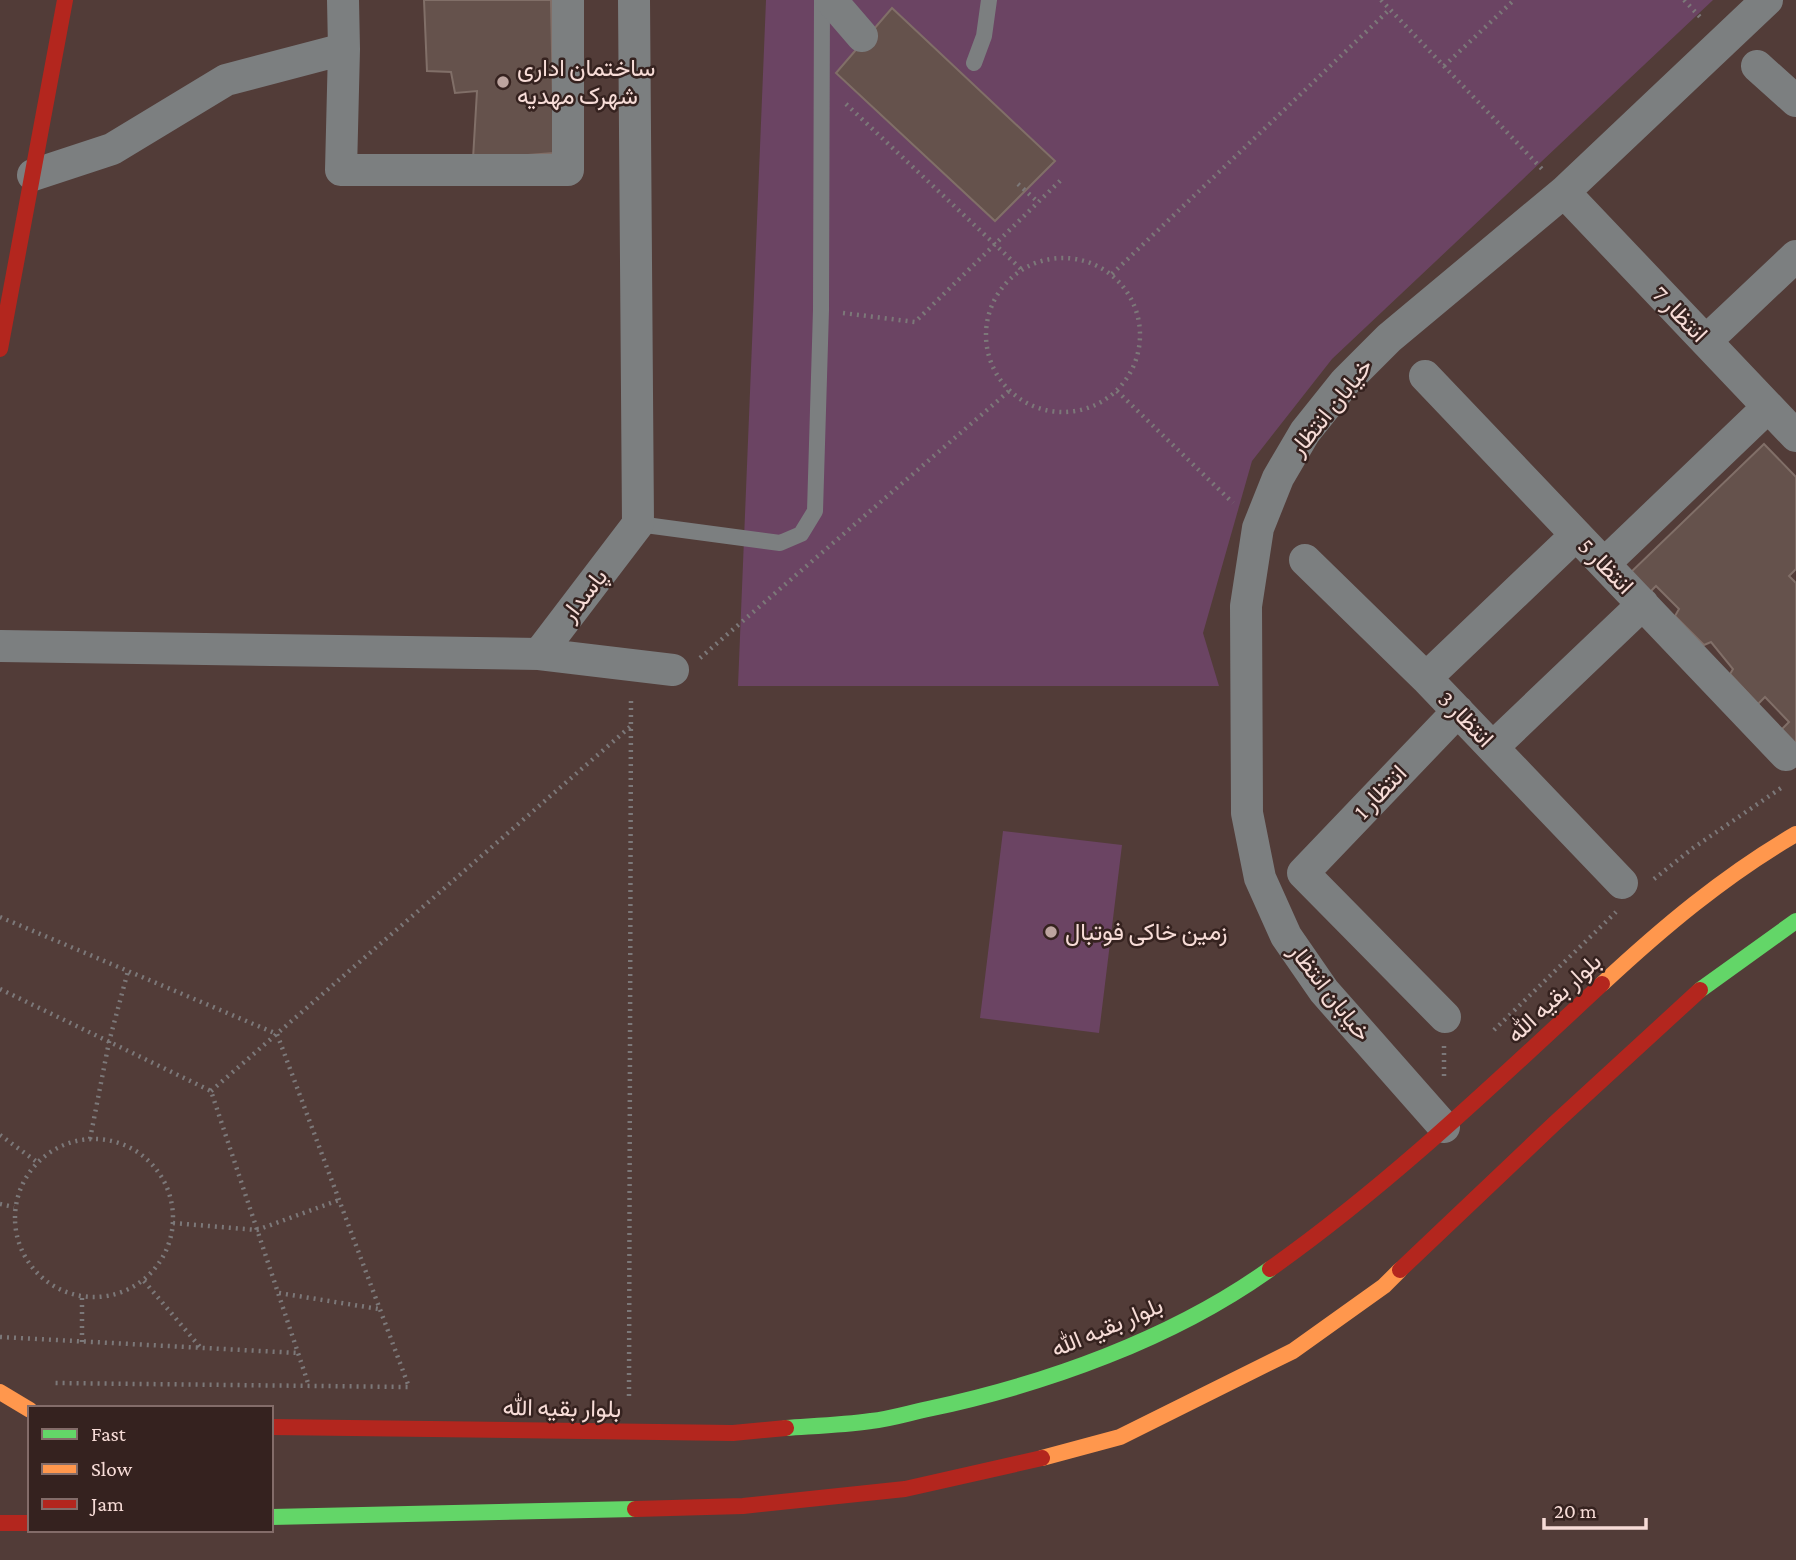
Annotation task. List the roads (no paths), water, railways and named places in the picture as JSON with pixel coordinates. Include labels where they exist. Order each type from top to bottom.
[{"type":"main road","points":[[0,349],[65,0]]},
{"type":"main road","name":"بلوار بقیه الله","points":[[273,1427],[733,1433],[873,1421],[981,1398],[1071,1369],[1162,1331],[1242,1289],[1330,1227],[1653,937],[1763,853],[1796,834]]},
{"type":"main road","points":[[273,1517],[743,1506],[905,1489],[1024,1463],[1120,1437],[1293,1351],[1384,1286],[1699,991],[1796,921]]},
{"type":"main road","points":[[0,1392],[28,1409]]},
{"type":"main road","points":[[0,1523],[28,1522]]},
{"type":"street","points":[[343,0],[341,170],[568,170],[568,0]]},
{"type":"street","points":[[634,0],[638,524]]},
{"type":"street","points":[[831,0],[862,36]]},
{"type":"street","name":"خیابان انتظار","points":[[1444,1127],[1324,991],[1286,936],[1260,878],[1247,813],[1247,606],[1258,528],[1278,478],[1305,432],[1345,382],[1389,338],[1564,192],[1767,0]]},
{"type":"street","points":[[33,176],[112,149],[226,80],[344,49]]},
{"type":"street","points":[[1757,66],[1796,101]]},
{"type":"street","name":"انتظار 7","points":[[1564,192],[1796,436]]},
{"type":"street","points":[[1706,341],[1796,256]]},
{"type":"street","name":"انتظار 5","points":[[1425,376],[1786,755]]},
{"type":"street","points":[[1604,564],[1768,407]]},
{"type":"street","name":"پاسدار","points":[[539,654],[638,524]]},
{"type":"street","points":[[1426,678],[1576,535]]},
{"type":"street","name":"انتظار 3","points":[[1305,560],[1426,678],[1622,883]]},
{"type":"street","points":[[1493,747],[1643,604]]},
{"type":"street","points":[[0,646],[539,654],[673,670]]},
{"type":"street","name":"انتظار 1","points":[[1445,1017],[1303,873],[1458,711]]},
{"type":"lane","points":[[638,524],[780,543],[801,534],[815,511],[821,310],[822,0]]},
{"type":"lane","points":[[974,63],[984,36],[989,0]]},
{"type":"place","name":"ساختمان اداری شهرک مهدیه","points":[[503,82]]},
{"type":"place","name":"زمین خاکی فوتبال","points":[[1051,932]]}]
